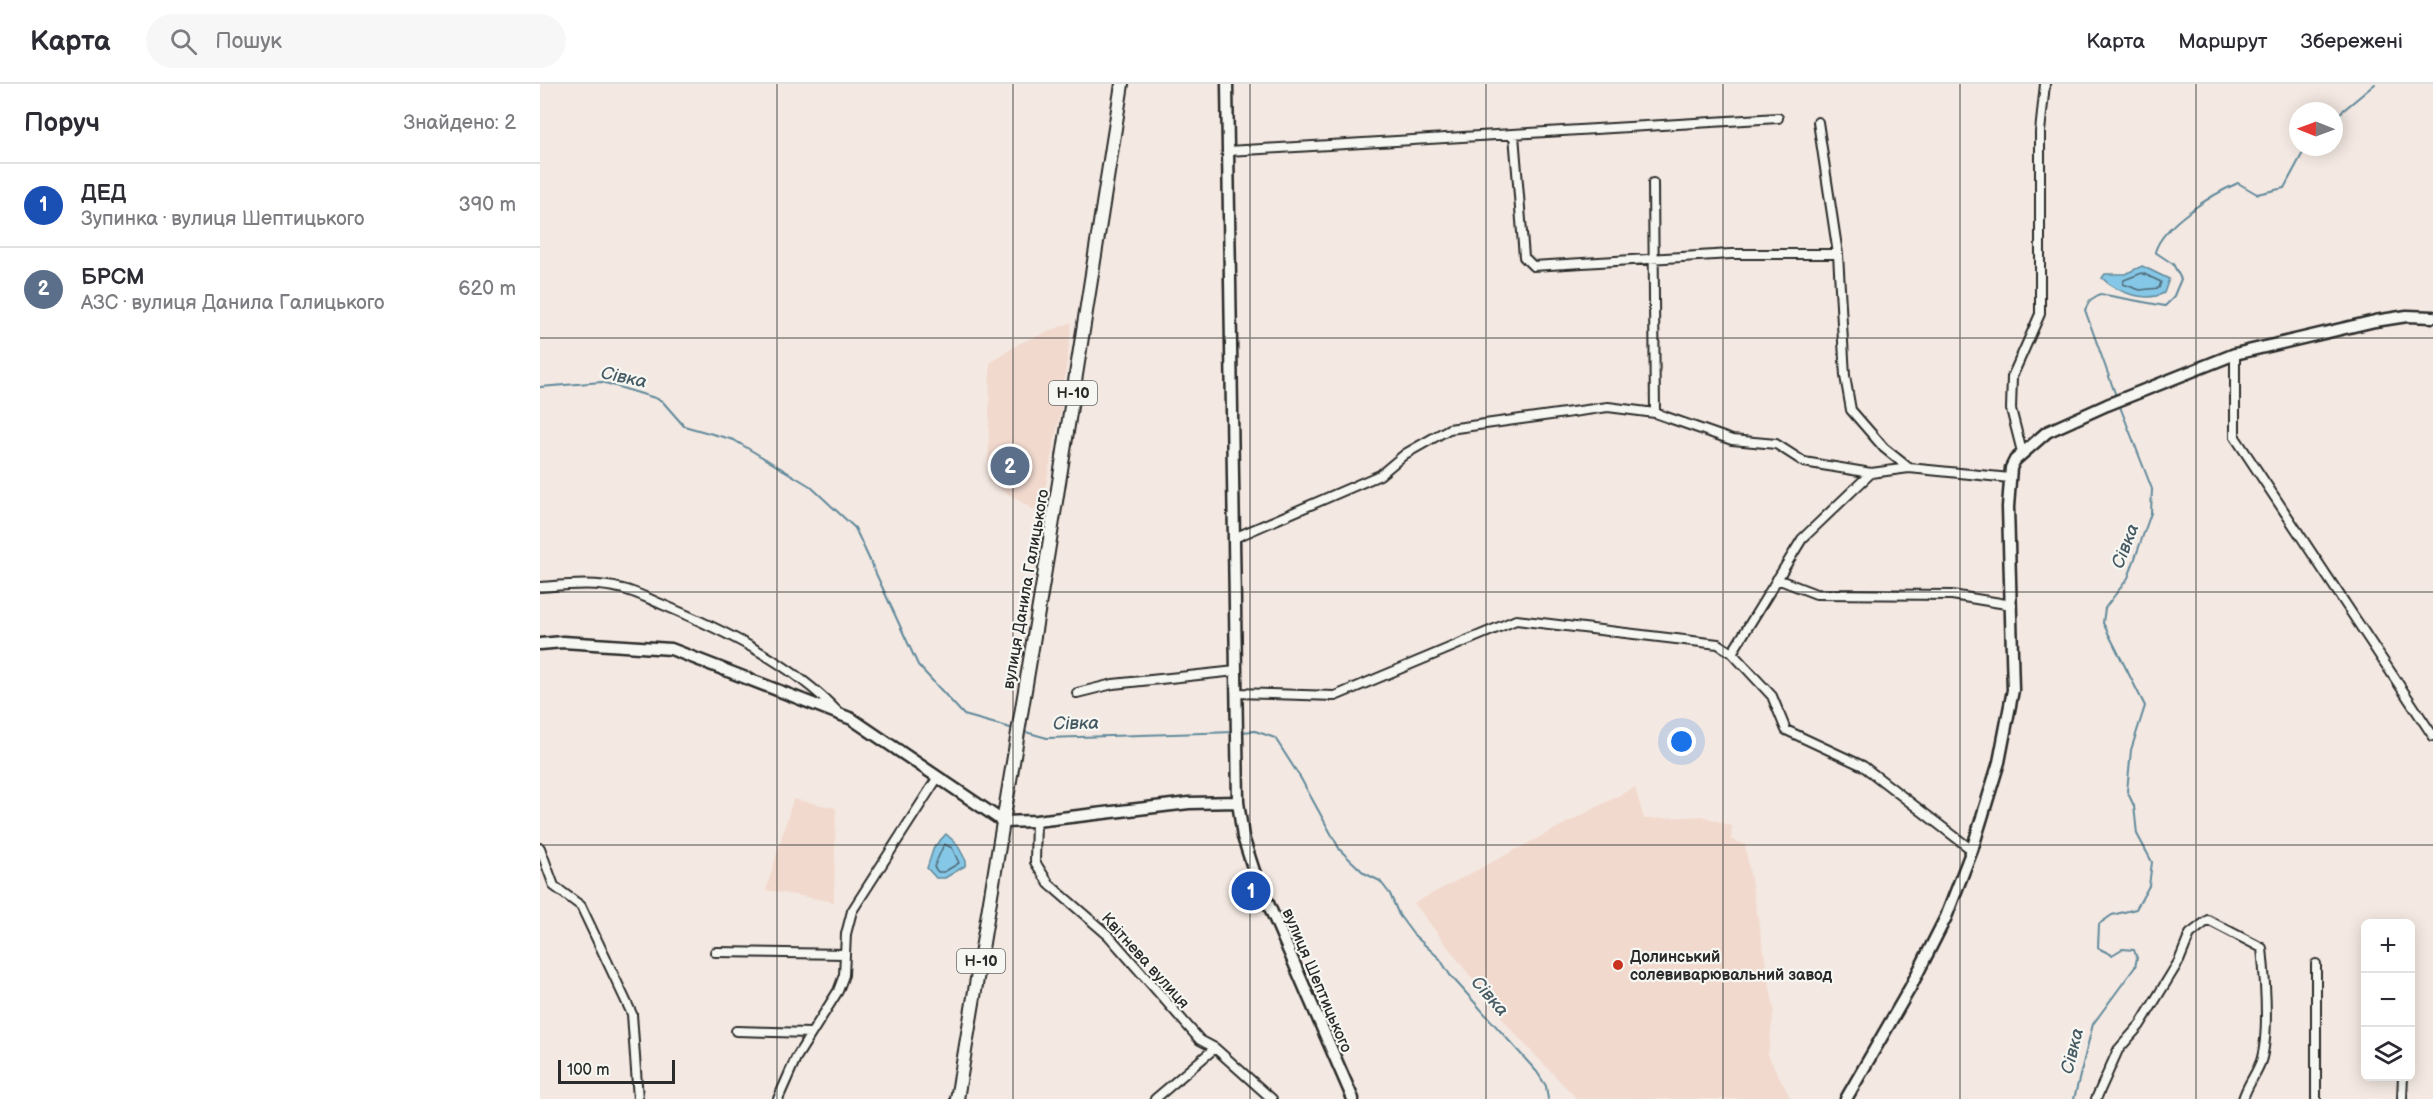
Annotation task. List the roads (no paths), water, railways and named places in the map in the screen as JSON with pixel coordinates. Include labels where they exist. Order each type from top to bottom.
[{"type":"main road","name":"вулиця Данила Галицького","points":[[957,1099],[1004,822],[1122,84]]},
{"type":"street","name":"вулиця Шептицького","points":[[1227,84],[1238,802],[1243,837],[1254,871],[1353,1099]]},
{"type":"street","points":[[2022,452],[2011,409],[2012,377],[2040,314],[2040,132],[2045,84]]},
{"type":"street","points":[[1228,151],[1778,118]]},
{"type":"street","points":[[1818,122],[1838,254],[1845,376],[1851,410],[1884,448],[1910,468]]},
{"type":"street","points":[[1515,135],[1524,257],[1533,266],[1731,254],[1838,254]]},
{"type":"street","points":[[1653,183],[1655,413]]},
{"type":"street","points":[[1846,1099],[1946,917],[1972,850],[1999,762],[2011,700],[2012,605],[2008,507],[2010,478],[2011,468],[2022,452],[2047,432],[2131,395],[2235,354],[2375,321],[2407,316],[2433,317]]},
{"type":"street","points":[[2235,354],[2235,437],[2433,736]]},
{"type":"street","points":[[1234,538],[1380,475],[1405,454],[1449,429],[1608,407],[1655,413],[1732,440],[1776,444],[1804,462],[1871,473],[1910,468],[2010,478]]},
{"type":"street","points":[[1732,653],[1802,539],[1871,473]]},
{"type":"street","points":[[1776,579],[1816,594],[1952,595],[2012,605]]},
{"type":"street","points":[[540,587],[586,584],[624,589],[683,613],[762,654],[821,694],[841,715]]},
{"type":"street","points":[[1236,693],[1335,696],[1516,620],[1718,644],[1732,653],[1772,696],[1786,730],[1863,766],[1972,850]]},
{"type":"street","points":[[540,644],[563,642],[671,649],[852,719],[1004,822],[1036,821],[1189,803],[1238,802]]},
{"type":"street","points":[[1077,693],[1113,684],[1236,671]]},
{"type":"street","points":[[778,1099],[810,1033],[838,991],[844,975],[852,911],[938,777]]},
{"type":"street","name":"Квітнева вулиця","points":[[1036,821],[1035,862],[1049,884],[1109,936],[1200,1040],[1215,1048],[1272,1099]]},
{"type":"street","points":[[540,848],[554,886],[581,906],[632,1014],[638,1099]]},
{"type":"street","points":[[2096,1099],[2118,1050],[2140,1025],[2179,960],[2190,934],[2208,920],[2262,948],[2265,1014],[2261,1059],[2247,1083],[2242,1099]]},
{"type":"street","points":[[715,952],[845,954]]},
{"type":"street","points":[[2316,964],[2316,1099]]},
{"type":"street","points":[[736,1031],[810,1033]]},
{"type":"street","points":[[1155,1099],[1215,1048]]},
{"type":"street","points":[[2402,1099],[2403,1081]]},
{"type":"water","points":[[2142,266],[2169,279],[2164,293],[2148,297],[2131,294],[2115,288],[2102,278],[2105,274],[2125,274]]},
{"type":"water","points":[[946,834],[957,844],[966,861],[965,866],[945,878],[936,878],[927,868],[934,847]]},
{"type":"waterway","name":"Сівка","points":[[2343,111],[2375,84]]},
{"type":"waterway","name":"Сівка","points":[[2116,396],[2085,310],[2090,300],[2100,294],[2165,306],[2173,298],[2181,279],[2173,264],[2155,252],[2167,231],[2203,203],[2238,183],[2257,194],[2284,188],[2301,156]]},
{"type":"waterway","name":"Сівка","points":[[540,387],[602,382],[655,398],[662,401],[684,426],[734,440],[810,486],[855,528],[918,665],[964,715],[1014,729]]},
{"type":"waterway","name":"Сівка","points":[[2074,1099],[2093,1024],[2135,967],[2137,958],[2134,950],[2122,949],[2112,955],[2098,948],[2099,924],[2112,915],[2136,909],[2149,886],[2152,862],[2137,834],[2134,806],[2127,791],[2131,750],[2145,706],[2103,623],[2105,608],[2128,578],[2151,513],[2152,489],[2119,404]]},
{"type":"waterway","name":"Сівка","points":[[1022,731],[1047,738],[1235,732]]},
{"type":"waterway","name":"Сівка","points":[[1240,732],[1255,731],[1275,738],[1300,777],[1340,850],[1364,873],[1380,881],[1390,894],[1399,915],[1413,934],[1440,959],[1450,975],[1537,1072],[1546,1086],[1548,1099]]},
{"type":"place","name":"БРСМ","points":[[1010,466]]},
{"type":"place","name":"ДЕД","points":[[1251,891]]},
{"type":"place","name":"Долинський солевиварювальний завод","points":[[1618,965]]}]
